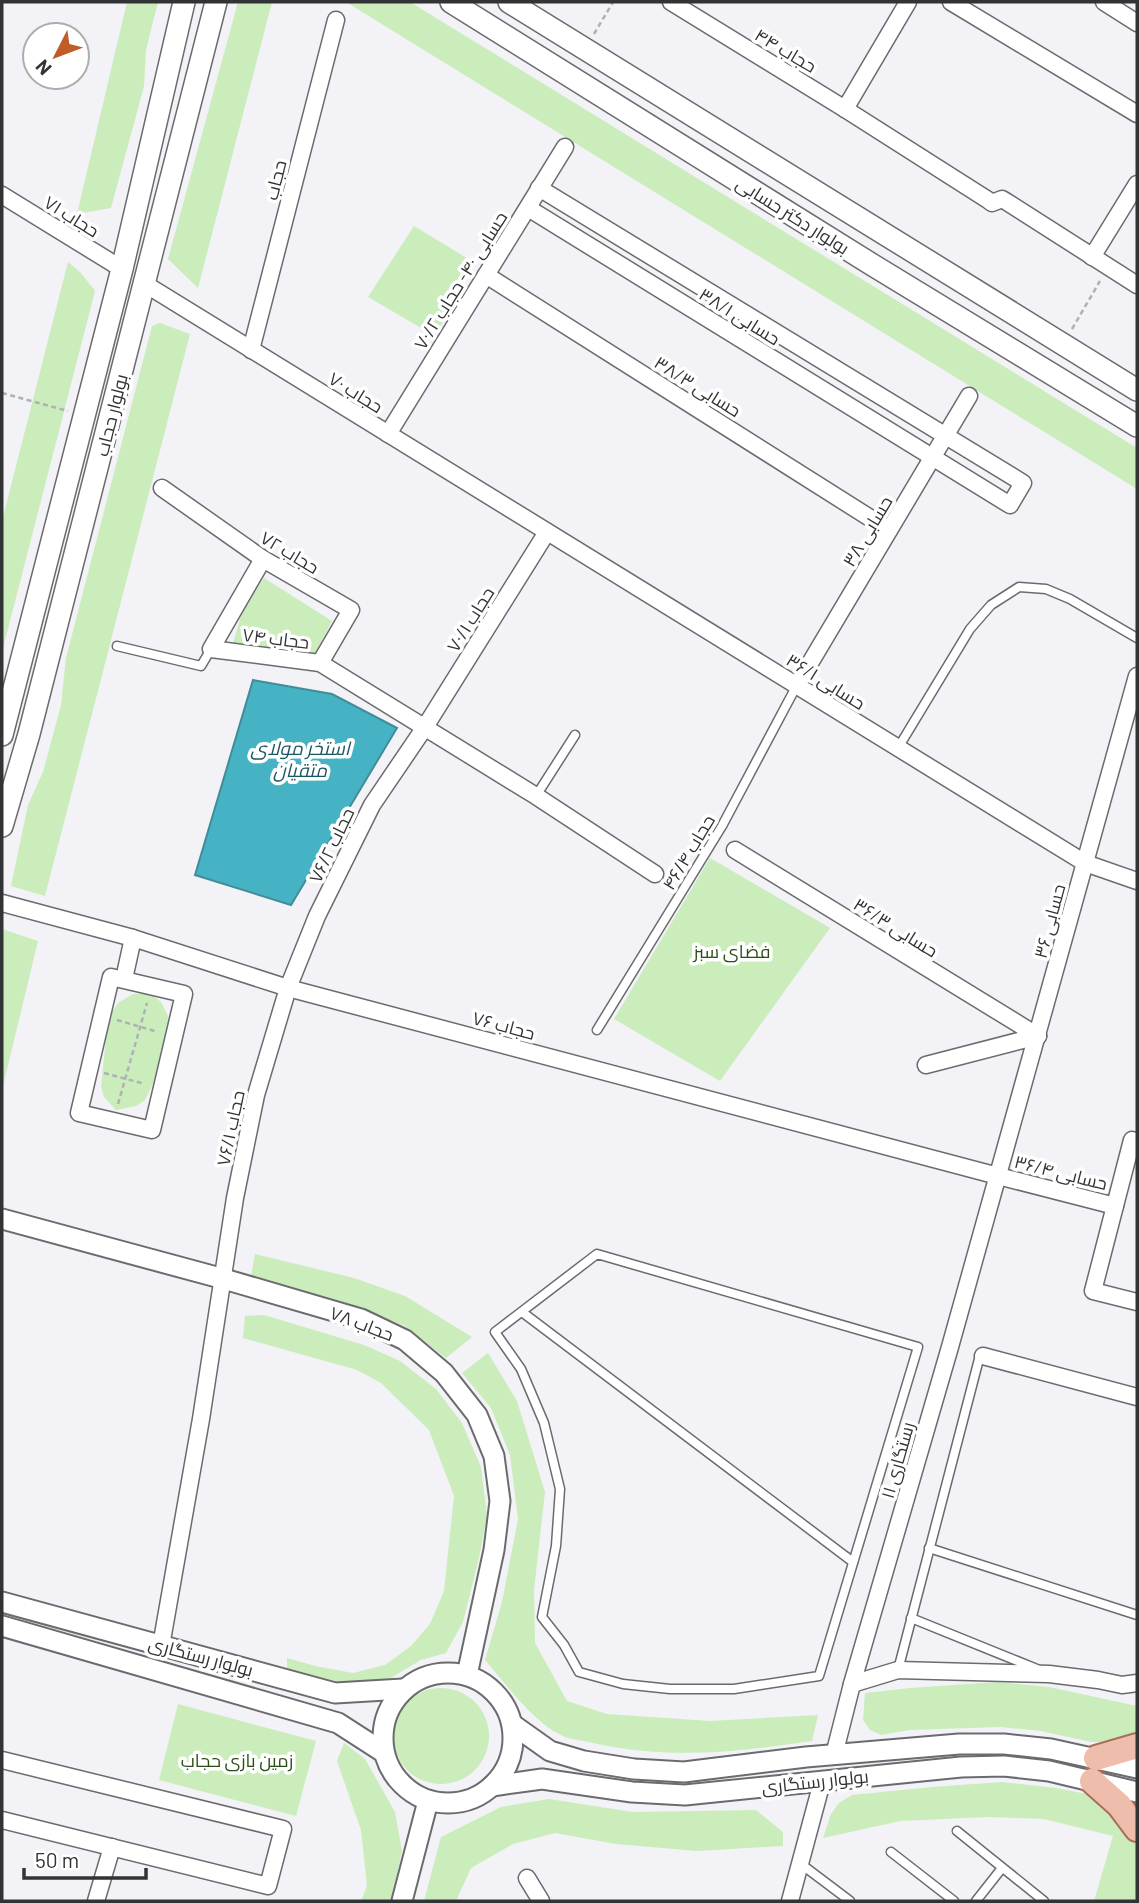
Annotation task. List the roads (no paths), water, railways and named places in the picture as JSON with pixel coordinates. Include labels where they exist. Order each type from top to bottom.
[{"type":"main road","name":"بولوار حجاب","points":[[3,731],[122,269],[184,2]]},
{"type":"main road","name":"بولوار حجاب","points":[[2,826],[29,734],[216,2]]},
{"type":"main road","name":"بولوار دکتر حسابی","points":[[451,2],[1137,426]]},
{"type":"main road","name":"بولوار دکتر حسابی","points":[[509,2],[1137,390]]},
{"type":"main road","points":[[871,264],[887,236]]},
{"type":"main road","points":[[3,731],[29,734]]},
{"type":"main road","points":[[1137,1746],[1094,1769],[1137,1829]]},
{"type":"street","name":"حجاب ۴۴","points":[[671,2],[992,203],[1002,199],[1137,285]]},
{"type":"street","points":[[845,109],[908,2]]},
{"type":"street","points":[[951,2],[1137,114]]},
{"type":"street","points":[[1104,2],[1137,23]]},
{"type":"street","name":"حجاب","points":[[251,350],[336,20]]},
{"type":"street","name":"حسابی ۴۰- حجاب ۷۰/۲","points":[[388,434],[565,147]]},
{"type":"street","name":"حسابی ۳۸/۱","points":[[527,208],[1010,505],[1023,483],[540,188]]},
{"type":"street","points":[[1092,257],[1135,193]]},
{"type":"street","name":"حجاب ۷۱","points":[[2,195],[122,269]]},
{"type":"street","name":"حسابی ۳۸/۳","points":[[486,275],[889,530]]},
{"type":"street","name":"حجاب ۷۰","points":[[145,284],[547,532]]},
{"type":"street","name":"حسابی ۳۸","points":[[797,685],[969,396]]},
{"type":"street","name":"حجاب ۷۲","points":[[162,488],[262,559],[351,610],[320,663]]},
{"type":"street","name":"حسابی ۳۶/۱","points":[[547,532],[1085,863],[1137,881]]},
{"type":"street","name":"حجاب ۷۰/۱","points":[[425,727],[547,532]]},
{"type":"street","points":[[211,649],[262,559]]},
{"type":"street","name":"حجاب ۷۴","points":[[211,649],[320,663],[536,796],[655,874]]},
{"type":"street","name":"حسابی ۳۶","points":[[998,1176],[1137,676]]},
{"type":"street","name":"حجاب ۷۶/۲","points":[[288,988],[317,916],[372,805],[425,727]]},
{"type":"street","name":"حسابی ۳۶/۳","points":[[735,850],[1038,1036]]},
{"type":"street","name":"حجاب ۷۶","points":[[2,904],[133,938],[288,988],[998,1176]]},
{"type":"street","points":[[124,979],[133,938]]},
{"type":"street","points":[[111,977],[124,979],[184,994],[152,1130],[79,1113],[111,977]]},
{"type":"street","name":"حجاب ۷۶/۱","points":[[161,1646],[201,1419],[235,1198],[256,1095],[288,988]]},
{"type":"street","points":[[926,1065],[1038,1036]]},
{"type":"street","name":"حسابی ۳۶/۴","points":[[1137,1141],[1132,1140],[1093,1291],[1137,1303]]},
{"type":"street","name":"حسابی ۳۶/۴","points":[[998,1176],[1115,1206]]},
{"type":"street","name":"رستگاری ۱۱","points":[[834,1755],[998,1176]]},
{"type":"street","name":"حجاب ۷۸","points":[[2,1219],[360,1319],[405,1340],[444,1373],[477,1415],[494,1455],[500,1501],[495,1550],[467,1675]]},
{"type":"street","points":[[983,1356],[1137,1397]]},
{"type":"street","name":"بولوار رستگاری","points":[[2,1602],[335,1693],[403,1689]]},
{"type":"street","name":"بولوار رستگاری","points":[[2,1626],[338,1723],[383,1752]]},
{"type":"street","points":[[852,1684],[898,1670],[1049,1674],[1122,1685],[1137,1683]]},
{"type":"street","points":[[450,1672],[467,1675],[483,1682],[496,1693],[506,1707],[512,1724],[510,1758],[503,1773],[492,1786],[478,1796],[445,1804],[428,1801],[412,1794],[389,1768],[383,1752],[385,1718],[392,1702],[403,1689],[417,1679],[450,1672]]},
{"type":"street","name":"بولوار رستگاری","points":[[512,1724],[550,1751],[584,1761],[634,1769],[684,1772],[960,1744],[1004,1744],[1051,1749],[1137,1792]]},
{"type":"street","points":[[2,1760],[283,1829],[268,1886],[2,1820]]},
{"type":"street","name":"بولوار رستگاری","points":[[492,1786],[542,1779],[632,1792],[685,1794],[961,1767],[993,1766],[1049,1771],[1137,1768]]},
{"type":"street","points":[[790,1901],[822,1782]]},
{"type":"street","points":[[402,1901],[428,1801]]},
{"type":"street","points":[[96,1901],[112,1847]]},
{"type":"street","points":[[527,1878],[541,1901]]},
{"type":"lane","points":[[898,748],[970,629],[991,605],[1019,587],[1046,589],[1137,638]]},
{"type":"lane","points":[[117,646],[201,666],[211,649]]},
{"type":"lane","name":"حجاب ۴۶/۴","points":[[597,1030],[722,826],[797,685]]},
{"type":"lane","points":[[536,796],[575,735]]},
{"type":"lane","points":[[597,1254],[918,1347],[853,1562],[819,1676],[734,1689],[670,1689],[622,1684],[579,1672],[564,1645],[542,1617],[556,1546],[561,1489],[544,1423],[521,1369],[495,1332],[597,1254]]},
{"type":"lane","points":[[522,1311],[853,1562]]},
{"type":"lane","points":[[898,1670],[979,1359],[983,1356]]},
{"type":"lane","points":[[929,1548],[1137,1615]]},
{"type":"lane","points":[[911,1618],[1049,1674]]},
{"type":"lane","points":[[957,1831],[1044,1901]]},
{"type":"lane","points":[[891,1852],[954,1901]]},
{"type":"lane","points":[[801,1864],[850,1901]]},
{"type":"lane","points":[[976,1901],[1002,1868]]},
{"type":"water","name":"استخر مولای متقیان","points":[[253,680],[332,694],[397,728],[291,905],[195,875]]},
{"type":"park label","name":"فضای سبز","points":[[732,951]]},
{"type":"park label","name":"زمین بازی حجاب","points":[[237,1760]]}]
